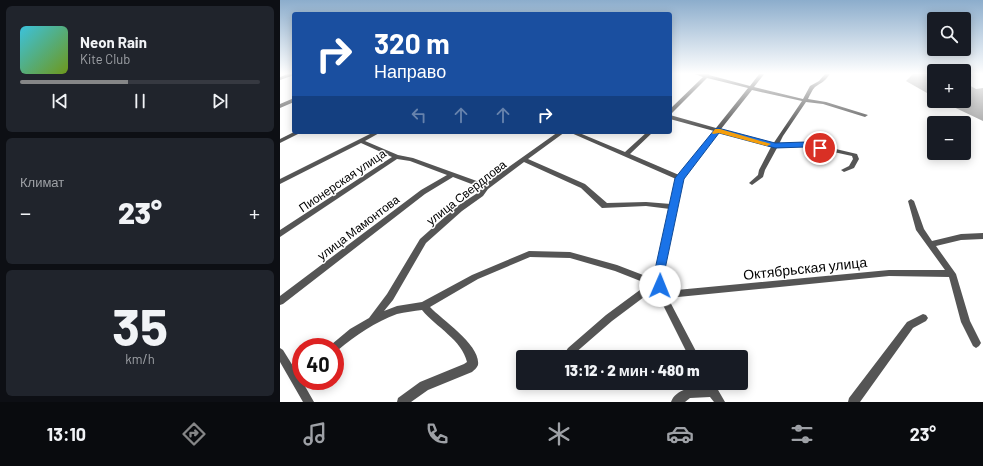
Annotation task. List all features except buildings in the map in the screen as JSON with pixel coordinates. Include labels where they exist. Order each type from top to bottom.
[{"type":"street","points":[[672,110],[690,92]]},
{"type":"street","points":[[690,350],[658,285],[659,274],[680,178],[749,92]]},
{"type":"street","points":[[768,92],[824,103],[865,115]]},
{"type":"street","points":[[752,183],[761,176],[762,170],[775,146],[809,92]]},
{"type":"street","points":[[280,106],[292,101]]},
{"type":"street","points":[[672,118],[775,146],[806,144],[855,155],[856,159],[852,167],[844,170]]},
{"type":"street","points":[[280,141],[295,134]]},
{"type":"street","points":[[280,182],[374,134]]},
{"type":"street","name":"улица Свердлова","points":[[372,321],[390,297],[423,241],[459,209],[481,194],[486,187],[559,134]]},
{"type":"street","points":[[577,134],[680,178]]},
{"type":"street","points":[[626,155],[648,134]]},
{"type":"street","points":[[361,141],[396,157],[411,159],[486,187]]},
{"type":"street","name":"Пионерская улица","points":[[280,234],[396,157]]},
{"type":"street","points":[[524,160],[583,186],[605,206],[646,204],[674,207]]},
{"type":"street","name":"улица Мамонтова","points":[[280,301],[423,192],[452,175]]},
{"type":"street","points":[[912,202],[920,230],[932,244],[952,274],[966,322],[976,344]]},
{"type":"street","points":[[932,244],[961,237],[983,236]]},
{"type":"street","points":[[344,340],[353,332],[372,321],[397,310],[415,306],[424,306],[475,277],[529,254],[570,255],[617,268],[658,285]]},
{"type":"street","name":"Октябрьская улица","points":[[662,295],[889,272],[952,274]]},
{"type":"street","points":[[572,350],[609,318],[658,285]]},
{"type":"street","points":[[402,402],[424,386],[468,368],[473,364],[472,357],[453,333],[424,306]]},
{"type":"street","points":[[853,402],[910,325],[923,318]]},
{"type":"street","points":[[280,353],[292,369]]},
{"type":"street","points":[[304,390],[309,402]]},
{"type":"street","points":[[676,402],[688,393],[699,390]]},
{"type":"street","points":[[712,390],[720,402]]},
{"type":"shaded area","points":[[971,92],[983,92],[983,121],[956,108],[971,108]]},
{"type":"slow traffic","points":[[715,133],[718,130],[727,134],[767,144]]},
{"type":"route","points":[[660,286],[659,274],[680,178],[718,130],[727,134],[775,146],[806,144],[820,148]]}]
